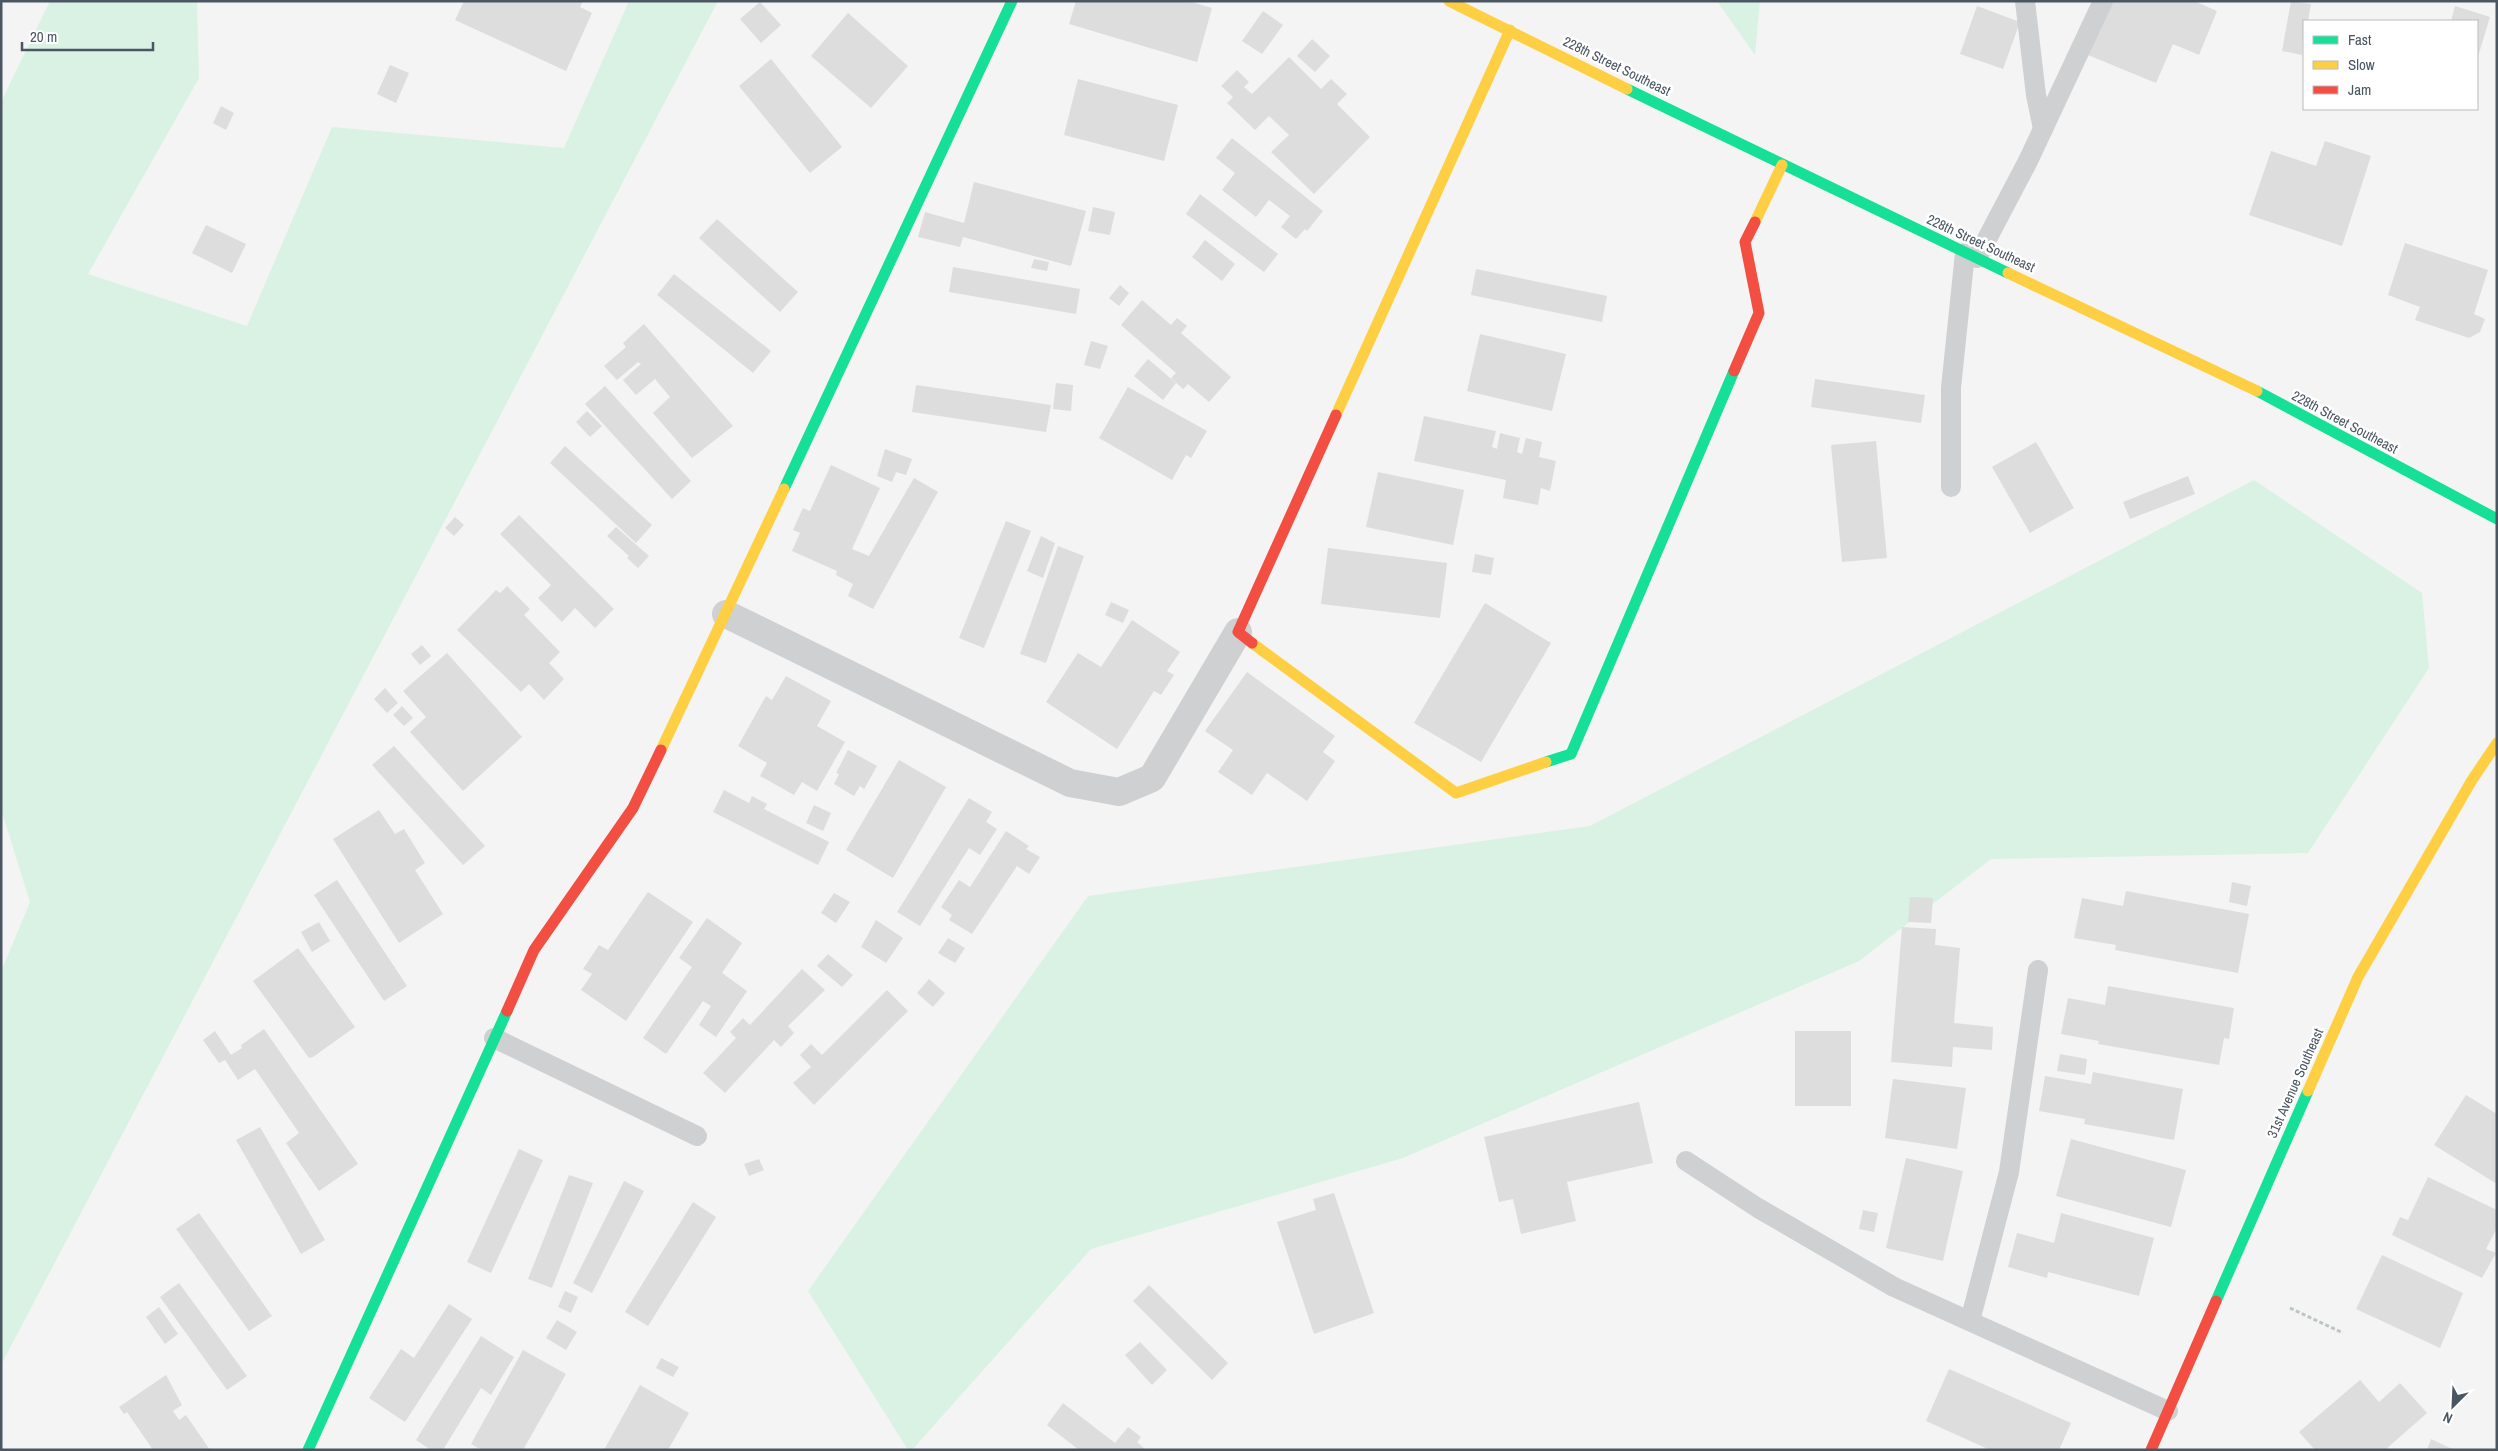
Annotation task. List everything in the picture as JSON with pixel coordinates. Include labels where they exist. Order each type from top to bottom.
[{"type":"street","points":[[308,1450],[534,950],[633,808],[726,614],[1012,1]]},
{"type":"street","name":"228th Street Southeast","points":[[1450,1],[1782,164],[2260,393],[2497,519]]},
{"type":"street","points":[[726,614],[1070,783],[1119,792],[1152,778],[1238,632],[1510,30]]},
{"type":"street","points":[[1238,632],[1456,794],[1571,754],[1759,313],[1745,242],[1782,164]]},
{"type":"street","name":"31st Avenue Southeast","points":[[2151,1450],[2358,977],[2472,780],[2497,743]]},
{"type":"lane","points":[[2025,1],[2036,95],[2043,129]]},
{"type":"lane","points":[[1951,487],[1952,388],[1971,255],[2043,129],[2103,1]]},
{"type":"lane","points":[[1970,1321],[2009,1172],[2038,970]]},
{"type":"lane","points":[[494,1038],[697,1136]]},
{"type":"lane","points":[[1686,1161],[1758,1208],[1894,1286],[2168,1411]]},
{"type":"path","points":[[2290,1308],[2343,1333]]},
{"type":"green space","points":[[50,1],[197,1],[199,78],[88,274],[247,326],[332,127],[564,148],[629,1],[718,1],[1,1365],[1,972],[30,902],[1,809],[1,102]]},
{"type":"green space","points":[[1717,1],[1760,1],[1755,55]]},
{"type":"green space","points":[[2254,480],[2422,593],[2429,668],[2308,853],[1991,859],[1859,961],[1403,1158],[1091,1249],[912,1450],[908,1450],[808,1291],[1088,896],[1590,826]]},
{"type":"building","points":[[464,1],[583,1],[580,7],[592,13],[566,71],[455,20]]},
{"type":"building","points":[[1076,1],[1188,1],[1212,8],[1197,62],[1069,24]]},
{"type":"building","points":[[2110,1],[2194,1],[2217,11],[2199,55],[2173,44],[2156,83],[2088,55]]},
{"type":"building","points":[[2291,1],[2311,4],[2308,20],[2303,20],[2302,55],[2282,51]]},
{"type":"building","points":[[760,2],[781,25],[761,43],[740,19]]},
{"type":"building","points":[[1977,6],[2020,22],[2003,69],[1960,54]]},
{"type":"building","points":[[2455,6],[2490,17],[2478,57],[2478,20],[2451,20]]},
{"type":"building","points":[[1263,11],[1283,25],[1262,54],[1242,41]]},
{"type":"building","points":[[848,13],[908,66],[871,108],[811,56]]},
{"type":"building","points":[[1312,39],[1330,56],[1315,72],[1297,56]]},
{"type":"building","points":[[1289,57],[1321,89],[1331,79],[1347,94],[1337,104],[1370,137],[1314,194],[1271,152],[1289,135],[1269,116],[1255,130],[1227,103],[1233,97],[1221,86],[1237,70],[1249,82],[1244,87],[1252,94]]},
{"type":"building","points":[[771,59],[842,147],[810,173],[739,86]]},
{"type":"building","points":[[390,65],[409,73],[396,103],[377,94]]},
{"type":"building","points":[[1078,79],[1178,105],[1164,161],[1064,135]]},
{"type":"building","points":[[221,106],[234,113],[226,130],[213,123]]},
{"type":"building","points":[[1232,138],[1323,211],[1307,231],[1305,229],[1296,239],[1281,227],[1290,216],[1269,200],[1256,217],[1222,190],[1235,173],[1216,158]]},
{"type":"building","points":[[2325,141],[2371,156],[2342,246],[2249,215],[2271,151],[2316,166]]},
{"type":"building","points":[[974,182],[1086,211],[1071,266],[963,237],[960,247],[918,237],[925,212],[964,223]]},
{"type":"building","points":[[1200,194],[1278,254],[1264,272],[1186,214]]},
{"type":"building","points":[[1093,207],[1115,212],[1110,235],[1088,231]]},
{"type":"building","points":[[717,219],[798,292],[780,312],[699,238]]},
{"type":"building","points":[[206,225],[246,244],[232,273],[192,253]]},
{"type":"building","points":[[1205,240],[1235,264],[1222,281],[1192,257]]},
{"type":"building","points":[[2405,243],[2488,270],[2474,314],[2485,319],[2480,332],[2469,338],[2415,320],[2420,307],[2388,295]]},
{"type":"building","points":[[1034,259],[1049,262],[1047,271],[1031,268]]},
{"type":"building","points":[[953,267],[1080,289],[1076,314],[949,292]]},
{"type":"building","points":[[1476,269],[1607,296],[1602,322],[1471,295]]},
{"type":"building","points":[[674,274],[771,351],[753,373],[657,295]]},
{"type":"building","points":[[1120,285],[1129,293],[1119,306],[1109,298]]},
{"type":"building","points":[[1142,300],[1171,325],[1177,318],[1187,326],[1181,333],[1231,377],[1209,402],[1188,384],[1183,389],[1171,378],[1176,373],[1121,325]]},
{"type":"building","points":[[644,324],[733,426],[692,458],[653,413],[670,397],[655,379],[636,395],[623,380],[641,364],[638,362],[617,380],[604,366],[626,347],[623,343]]},
{"type":"building","points":[[1480,334],[1566,354],[1552,411],[1467,391]]},
{"type":"building","points":[[1091,341],[1108,346],[1100,369],[1084,365]]},
{"type":"building","points":[[1148,359],[1176,383],[1163,400],[1134,376]]},
{"type":"building","points":[[1815,379],[1925,395],[1921,423],[1811,407]]},
{"type":"building","points":[[1056,383],[1073,385],[1071,411],[1053,409]]},
{"type":"building","points":[[916,385],[1051,405],[1046,432],[912,412]]},
{"type":"building","points":[[605,386],[691,481],[672,499],[585,404]]},
{"type":"building","points":[[1128,387],[1207,431],[1191,458],[1186,455],[1172,480],[1099,438]]},
{"type":"building","points":[[587,411],[602,426],[590,437],[576,422]]},
{"type":"building","points":[[1424,416],[1496,431],[1492,447],[1497,449],[1500,433],[1520,438],[1517,452],[1522,454],[1526,438],[1542,442],[1539,457],[1556,461],[1550,491],[1541,488],[1538,505],[1503,498],[1506,480],[1414,461]]},
{"type":"building","points":[[1876,441],[1887,558],[1842,562],[1831,445]]},
{"type":"building","points":[[2036,442],[2074,508],[2030,533],[1992,467]]},
{"type":"building","points":[[565,446],[652,525],[636,543],[550,463]]},
{"type":"building","points":[[885,449],[912,459],[906,475],[896,472],[892,482],[877,476]]},
{"type":"building","points":[[831,465],[880,488],[852,549],[869,556],[914,478],[938,492],[873,609],[848,596],[853,584],[836,575],[837,571],[792,551],[800,533],[793,530],[803,508],[810,511]]},
{"type":"building","points":[[1378,472],[1464,490],[1453,545],[1366,527]]},
{"type":"building","points":[[2188,476],[2195,494],[2130,519],[2123,502]]},
{"type":"building","points":[[519,515],[614,609],[595,628],[575,608],[562,622],[538,598],[551,585],[500,534]]},
{"type":"building","points":[[455,517],[464,525],[454,536],[445,528]]},
{"type":"building","points":[[1006,521],[1031,531],[984,648],[959,638]]},
{"type":"building","points":[[616,527],[649,556],[638,568],[627,558],[629,556],[607,536]]},
{"type":"building","points":[[1041,536],[1055,543],[1043,578],[1027,571]]},
{"type":"building","points":[[1058,546],[1084,556],[1046,663],[1020,654]]},
{"type":"building","points":[[1328,548],[1447,563],[1440,618],[1321,604]]},
{"type":"building","points":[[1475,554],[1494,558],[1491,575],[1472,572]]},
{"type":"building","points":[[507,586],[530,609],[524,615],[560,652],[549,663],[564,679],[544,700],[529,684],[521,692],[457,630],[496,590],[500,593]]},
{"type":"building","points":[[1111,602],[1129,610],[1123,623],[1105,615]]},
{"type":"building","points":[[1485,603],[1551,643],[1481,762],[1414,723]]},
{"type":"building","points":[[1132,620],[1180,652],[1167,671],[1174,675],[1161,695],[1154,691],[1117,749],[1046,702],[1078,653],[1101,667]]},
{"type":"building","points":[[422,645],[431,656],[420,665],[411,654]]},
{"type":"building","points":[[447,653],[522,737],[463,791],[410,732],[426,717],[403,691]]},
{"type":"building","points":[[1247,672],[1335,736],[1323,752],[1335,761],[1307,801],[1267,773],[1252,795],[1218,772],[1233,750],[1205,731]]},
{"type":"building","points":[[786,676],[831,701],[817,726],[845,742],[817,791],[802,782],[794,795],[760,776],[767,763],[738,746],[766,696],[772,700]]},
{"type":"building","points":[[385,688],[398,703],[387,713],[374,699]]},
{"type":"building","points":[[402,706],[413,718],[404,726],[393,715]]},
{"type":"building","points":[[394,746],[485,846],[463,865],[372,765]]},
{"type":"building","points":[[848,750],[877,766],[864,789],[860,786],[854,796],[834,784],[839,774],[836,773]]},
{"type":"building","points":[[899,760],[946,787],[893,878],[846,850]]},
{"type":"building","points":[[724,790],[749,803],[752,796],[767,804],[764,809],[829,842],[818,865],[713,812]]},
{"type":"building","points":[[969,798],[992,812],[986,822],[997,829],[980,855],[969,848],[920,926],[897,912]]},
{"type":"building","points":[[814,805],[831,813],[823,831],[806,823]]},
{"type":"building","points":[[379,810],[395,834],[404,829],[425,863],[415,870],[443,914],[399,943],[333,839]]},
{"type":"building","points":[[1006,831],[1029,846],[1026,849],[1040,857],[1029,874],[1017,866],[972,934],[949,920],[952,915],[941,907],[959,880],[970,887]]},
{"type":"building","points":[[337,880],[407,986],[384,1001],[314,895]]},
{"type":"building","points":[[2232,882],[2251,886],[2247,906],[2229,902]]},
{"type":"building","points":[[2126,891],[2249,914],[2238,973],[2115,950],[2116,945],[2074,938],[2082,898],[2123,906]]},
{"type":"building","points":[[648,892],[693,922],[626,1021],[581,990],[592,974],[583,969],[599,945],[608,950]]},
{"type":"building","points":[[834,893],[850,902],[836,923],[821,913]]},
{"type":"building","points":[[1910,897],[1933,898],[1931,923],[1908,922]]},
{"type":"building","points":[[707,918],[742,943],[722,973],[747,991],[716,1037],[699,1025],[711,1006],[703,1001],[666,1054],[643,1038],[692,967],[679,958]]},
{"type":"building","points":[[876,920],[903,938],[886,963],[861,947]]},
{"type":"building","points":[[319,922],[330,941],[312,952],[301,932]]},
{"type":"building","points":[[1902,927],[1936,929],[1935,945],[1960,948],[1954,1023],[1993,1027],[1992,1050],[1953,1047],[1952,1067],[1891,1062]]},
{"type":"building","points":[[948,938],[965,948],[955,963],[938,953]]},
{"type":"building","points":[[298,948],[355,1027],[309,1058],[253,981]]},
{"type":"building","points":[[828,954],[853,975],[842,987],[817,966]]},
{"type":"building","points":[[802,969],[825,990],[788,1026],[794,1033],[781,1047],[774,1040],[725,1093],[703,1073],[736,1038],[730,1032],[743,1018],[750,1025]]},
{"type":"building","points":[[929,979],[945,993],[933,1007],[917,993]]},
{"type":"building","points":[[2108,986],[2234,1008],[2229,1039],[2224,1038],[2219,1065],[2098,1044],[2099,1041],[2061,1034],[2068,998],[2105,1005]]},
{"type":"building","points":[[887,990],[908,1011],[814,1105],[793,1083],[811,1067],[800,1055],[811,1044],[822,1055]]},
{"type":"building","points":[[264,1029],[358,1164],[319,1191],[286,1143],[299,1133],[255,1069],[238,1080],[225,1060],[219,1063],[203,1040],[215,1031],[231,1055],[242,1048],[241,1045]]},
{"type":"building","points":[[1795,1031],[1851,1031],[1851,1106],[1795,1106]]},
{"type":"building","points":[[2060,1054],[2087,1059],[2085,1075],[2057,1071]]},
{"type":"building","points":[[2093,1072],[2183,1089],[2174,1140],[2084,1124],[2085,1119],[2039,1111],[2045,1076],[2091,1084]]},
{"type":"building","points":[[1893,1079],[1966,1088],[1957,1149],[1885,1138]]},
{"type":"building","points":[[2466,1095],[2497,1114],[2497,1184],[2434,1145]]},
{"type":"building","points":[[1639,1102],[1653,1163],[1567,1182],[1576,1221],[1521,1234],[1513,1199],[1499,1202],[1484,1137]]},
{"type":"building","points":[[260,1127],[325,1240],[301,1254],[236,1140]]},
{"type":"building","points":[[2071,1139],[2186,1170],[2171,1227],[2056,1196]]},
{"type":"building","points":[[519,1149],[543,1160],[491,1273],[467,1262]]},
{"type":"building","points":[[1906,1158],[1963,1171],[1943,1261],[1886,1248]]},
{"type":"building","points":[[759,1159],[764,1170],[749,1176],[744,1164]]},
{"type":"building","points":[[569,1175],[593,1183],[552,1288],[528,1279]]},
{"type":"building","points":[[2428,1177],[2497,1210],[2497,1228],[2486,1249],[2496,1253],[2482,1278],[2392,1235],[2400,1217],[2408,1220]]},
{"type":"building","points":[[624,1181],[644,1191],[592,1293],[573,1283]]},
{"type":"building","points":[[1334,1193],[1374,1313],[1314,1334],[1277,1222],[1316,1210],[1313,1199]]},
{"type":"building","points":[[693,1202],[716,1217],[648,1326],[625,1312]]},
{"type":"building","points":[[1863,1210],[1878,1213],[1874,1232],[1859,1229]]},
{"type":"building","points":[[199,1213],[272,1316],[249,1331],[176,1229]]},
{"type":"building","points":[[2061,1213],[2154,1238],[2139,1296],[2048,1272],[2047,1278],[2008,1267],[2017,1233],[2054,1243]]},
{"type":"building","points":[[2382,1255],[2463,1293],[2440,1348],[2356,1309]]},
{"type":"building","points":[[179,1283],[247,1376],[227,1390],[160,1297]]},
{"type":"building","points":[[1149,1285],[1228,1363],[1212,1380],[1133,1301]]},
{"type":"building","points":[[565,1291],[578,1297],[571,1313],[558,1307]]},
{"type":"building","points":[[449,1304],[472,1319],[405,1422],[369,1398],[401,1349],[414,1358]]},
{"type":"building","points":[[159,1307],[178,1334],[165,1344],[146,1317]]},
{"type":"building","points":[[557,1320],[577,1332],[566,1350],[546,1338]]},
{"type":"building","points":[[481,1336],[514,1357],[491,1395],[481,1388],[443,1450],[431,1450],[416,1440]]},
{"type":"building","points":[[1140,1342],[1167,1370],[1152,1385],[1125,1355]]},
{"type":"building","points":[[523,1350],[566,1374],[523,1450],[482,1450],[471,1444]]},
{"type":"building","points":[[661,1358],[679,1367],[673,1377],[656,1368]]},
{"type":"building","points":[[1949,1369],[2071,1423],[2059,1450],[1990,1450],[1926,1421]]},
{"type":"building","points":[[166,1375],[182,1405],[173,1411],[179,1420],[186,1415],[210,1450],[153,1450],[127,1412],[124,1414],[119,1407]]},
{"type":"building","points":[[2360,1380],[2379,1402],[2400,1383],[2427,1413],[2385,1450],[2315,1450],[2299,1432]]},
{"type":"building","points":[[640,1385],[689,1413],[668,1450],[604,1450]]},
{"type":"building","points":[[1063,1403],[1115,1443],[1128,1427],[1141,1437],[1137,1442],[1146,1450],[1079,1450],[1047,1425]]},
{"type":"building","points":[[2431,1439],[2450,1448],[2458,1450],[2427,1450]]},
{"type":"traffic: fast","points":[[784,489],[1012,1]]},
{"type":"traffic: fast","points":[[1627,89],[2008,273]]},
{"type":"traffic: fast","points":[[1546,762],[1571,754],[1734,371]]},
{"type":"traffic: fast","points":[[2257,391],[2497,519]]},
{"type":"traffic: fast","points":[[308,1450],[507,1011]]},
{"type":"traffic: fast","points":[[2216,1301],[2308,1091]]},
{"type":"traffic: slow","points":[[1449,1],[1627,89]]},
{"type":"traffic: slow","points":[[1336,415],[1510,30]]},
{"type":"traffic: slow","points":[[1755,222],[1782,165]]},
{"type":"traffic: slow","points":[[2008,273],[2257,391]]},
{"type":"traffic: slow","points":[[661,750],[784,489]]},
{"type":"traffic: slow","points":[[1252,643],[1456,793],[1546,762]]},
{"type":"traffic: slow","points":[[2308,1091],[2358,977],[2472,780],[2497,743]]},
{"type":"traffic: jam","points":[[1734,371],[1759,313],[1745,242],[1755,222]]},
{"type":"traffic: jam","points":[[1252,643],[1238,632],[1336,415]]},
{"type":"traffic: jam","points":[[507,1011],[534,950],[633,808],[661,750]]},
{"type":"traffic: jam","points":[[2151,1450],[2216,1301]]}]
